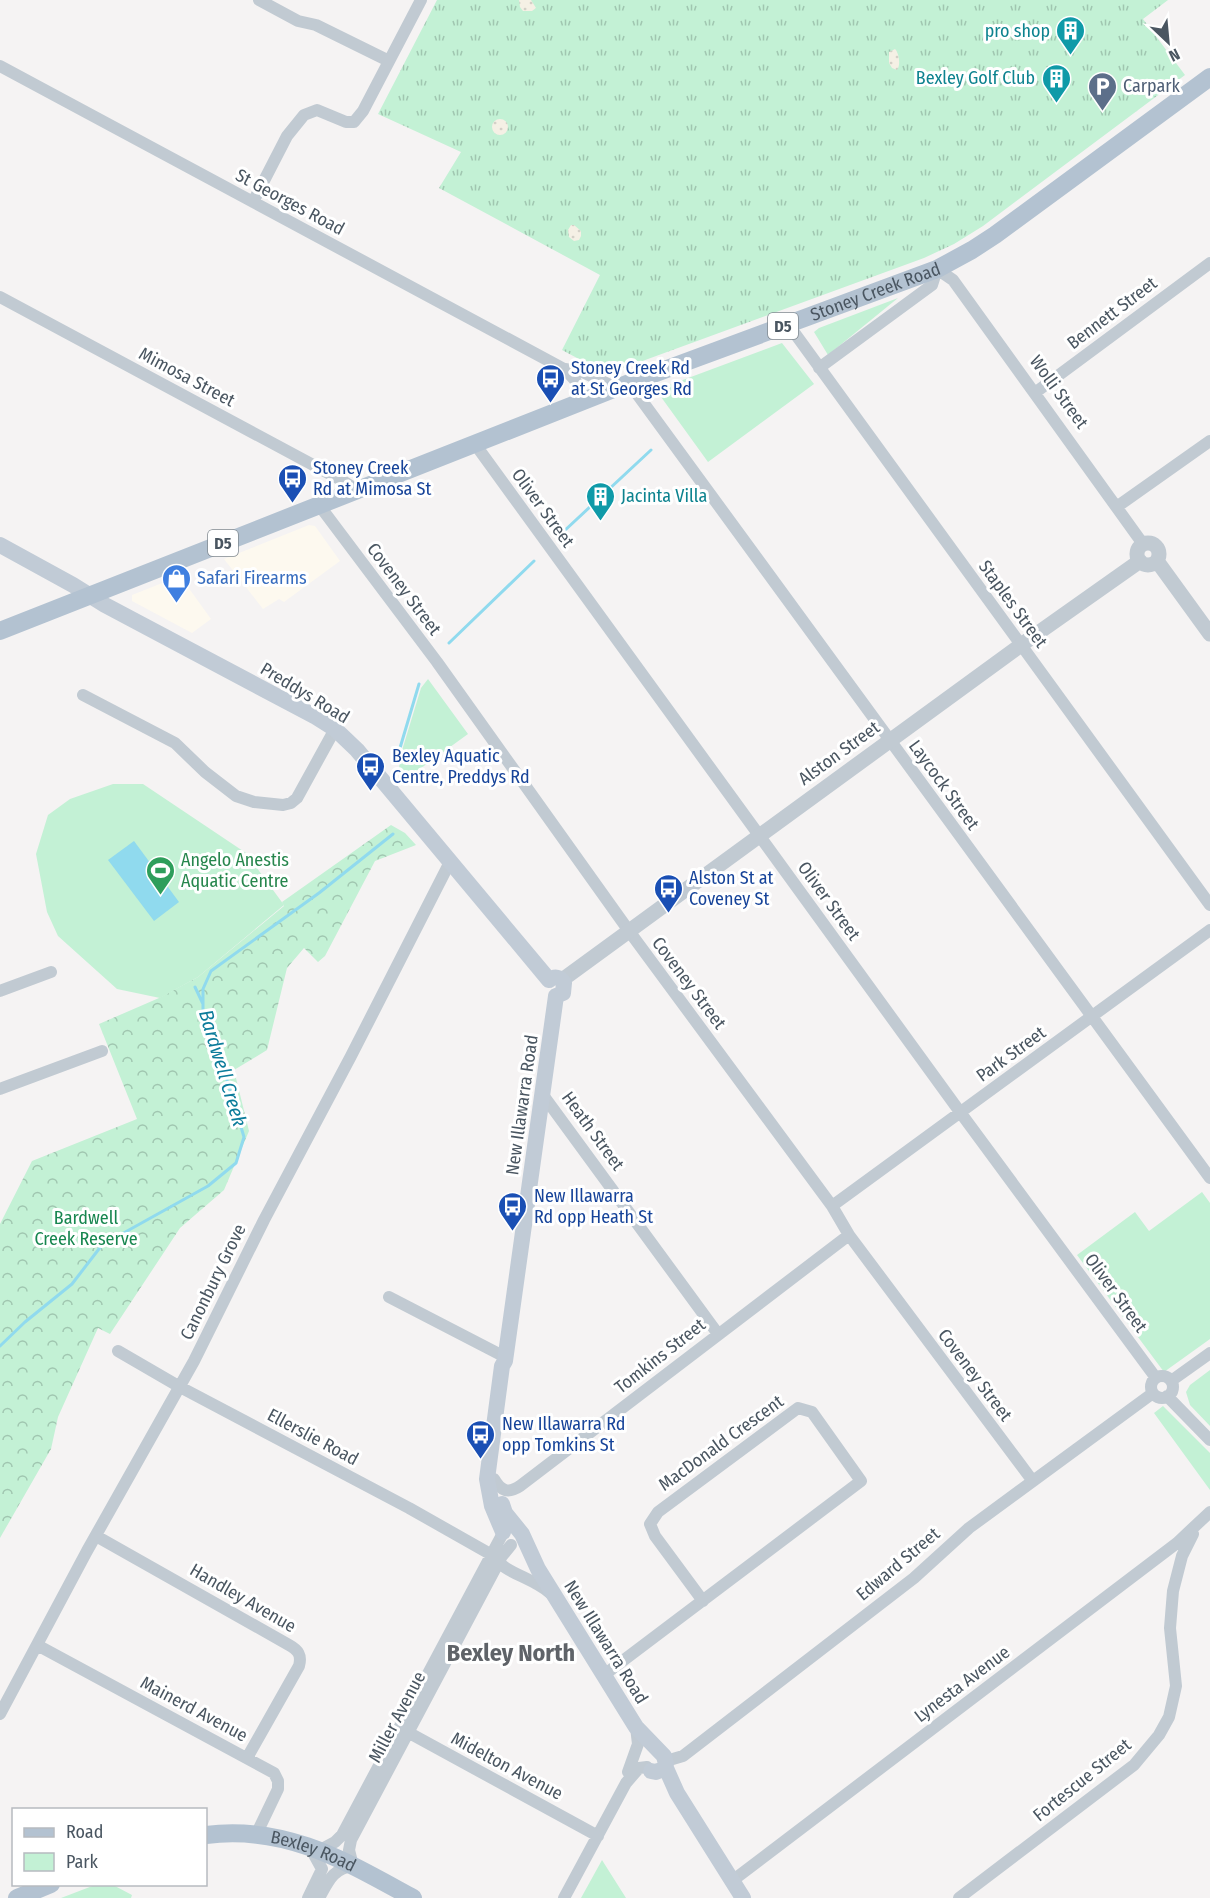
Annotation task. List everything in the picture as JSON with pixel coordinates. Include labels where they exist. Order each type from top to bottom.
[{"type":"main road","name":"Stoney Creek Road","points":[[0,631],[623,386],[937,268],[965,255],[995,235],[1210,77]]},
{"type":"main road","name":"Preddys Road","points":[[0,545],[105,605],[316,717],[334,729],[357,750],[450,862],[555,980],[546,984],[547,992],[556,996]]},
{"type":"main road","name":"New Illawarra Road","points":[[556,996],[487,1479],[492,1506],[555,1597],[636,1727],[655,1762],[743,1898]]},
{"type":"main road","name":"New Illawarra Road","points":[[505,1359],[507,1366],[494,1479],[511,1536]]},
{"type":"main road","name":"Bexley Road","points":[[207,1835],[256,1834],[315,1848],[413,1898]]},
{"type":"main road","points":[[17,1898],[46,1886]]},
{"type":"street","points":[[259,0],[298,21],[316,25],[389,61]]},
{"type":"street","points":[[252,202],[287,136],[304,115],[317,110],[346,122],[354,122],[363,111],[421,0]]},
{"type":"street","name":"St Georges Road","points":[[0,66],[564,369],[580,388],[579,397],[572,406]]},
{"type":"street","name":"Bennett Street","points":[[1036,392],[1210,263]]},
{"type":"street","points":[[819,368],[932,285],[937,268]]},
{"type":"street","name":"Wolli Street","points":[[937,268],[954,280],[1143,544]]},
{"type":"street","name":"Mimosa Street","points":[[0,297],[357,490]]},
{"type":"street","name":"Staples Street","points":[[788,324],[1210,905]]},
{"type":"street","name":"St Georges Road","points":[[564,369],[583,372],[623,386]]},
{"type":"street","name":"Laycock Street","points":[[623,386],[890,741],[1210,1178]]},
{"type":"street","points":[[1118,507],[1210,441]]},
{"type":"street","name":"Oliver Street","points":[[475,444],[960,1113],[1156,1378]]},
{"type":"street","name":"Coveney Street","points":[[319,505],[832,1206],[849,1235],[1032,1480]]},
{"type":"street","points":[[1151,543],[1157,547],[1159,554],[1157,561],[1150,564],[1140,561],[1138,552],[1143,544],[1151,543]]},
{"type":"street","name":"Alston Street","points":[[555,980],[629,931],[1140,561]]},
{"type":"street","points":[[1157,561],[1205,616],[1210,634]]},
{"type":"street","points":[[83,695],[176,743],[230,793],[244,800],[265,804],[283,805],[297,798],[334,729]]},
{"type":"street","name":"Canonbury Grove","points":[[0,1714],[180,1387],[450,862]]},
{"type":"street","name":"Park Street","points":[[832,1206],[1210,930]]},
{"type":"street","points":[[0,991],[51,972]]},
{"type":"street","points":[[0,1089],[102,1051]]},
{"type":"street","name":"Heath Street","points":[[543,1095],[718,1334]]},
{"type":"street","name":"Tomkins Street","points":[[494,1479],[506,1491],[520,1486],[849,1235]]},
{"type":"street","points":[[389,1296],[505,1359]]},
{"type":"street","name":"Ellerslie Road","points":[[118,1351],[180,1387],[409,1508],[541,1586],[555,1597]]},
{"type":"street","points":[[1171,1381],[1210,1353]]},
{"type":"street","points":[[1162,1376],[1171,1381],[1172,1391],[1167,1396],[1158,1397],[1153,1393],[1152,1385],[1156,1378],[1162,1376]]},
{"type":"street","name":"Edward Street","points":[[655,1762],[683,1756],[914,1578],[969,1528],[1153,1393]]},
{"type":"street","points":[[1167,1396],[1210,1440]]},
{"type":"street","name":"MacDonald Crescent","points":[[604,1675],[703,1601],[861,1481],[812,1412],[798,1408],[658,1512],[650,1524],[655,1536],[703,1601]]},
{"type":"street","name":"Lynesta Avenue","points":[[732,1881],[1177,1543],[1206,1516]]},
{"type":"street","name":"Fortescue Street","points":[[959,1898],[1134,1765],[1159,1735],[1169,1717],[1176,1686],[1170,1628],[1173,1591],[1182,1556],[1206,1516]]},
{"type":"street","name":"Handley Avenue","points":[[96,1536],[298,1652],[299,1666],[248,1758]]},
{"type":"street","name":"Miller Avenue","points":[[315,1848],[334,1843],[342,1835],[404,1730],[495,1560],[511,1536]]},
{"type":"street","name":"Mainerd Avenue","points":[[37,1645],[274,1773],[279,1784],[256,1834]]},
{"type":"street","points":[[564,1898],[627,1777],[638,1744],[636,1727]]},
{"type":"street","name":"Miller Avenue","points":[[354,1866],[349,1850],[351,1840],[404,1730]]},
{"type":"street","name":"Midelton Avenue","points":[[404,1730],[598,1836]]},
{"type":"street","points":[[677,1793],[675,1772],[683,1756]]},
{"type":"street","points":[[627,1777],[638,1769],[655,1762]]},
{"type":"street","points":[[308,1898],[322,1869],[315,1848]]},
{"type":"street","points":[[319,1898],[335,1873],[345,1867],[354,1866]]},
{"type":"shaded area","points":[[309,525],[315,526],[340,561],[284,602],[279,599],[263,609],[224,559]]},
{"type":"shaded area","name":"Safari Firearms","points":[[180,576],[211,619],[192,633],[132,601],[132,595]]},
{"type":"green space","points":[[437,0],[1168,0],[1143,19],[1185,75],[983,226],[954,244],[924,258],[607,374],[562,350],[600,275],[439,188],[461,152],[378,114]]},
{"type":"green space","points":[[898,298],[828,355],[814,332],[819,328]]},
{"type":"green space","points":[[782,343],[814,384],[708,462],[656,390]]},
{"type":"green space","points":[[428,679],[468,734],[406,779],[399,771],[400,757],[421,688]]},
{"type":"green space","name":"Angelo Anestis Aquatic Centre","points":[[113,784],[143,784],[246,853],[284,905],[198,977],[160,998],[117,989],[58,936],[47,912],[36,854],[48,815],[70,799]]},
{"type":"green space","name":"Bardwell Creek Reserve","points":[[391,825],[405,833],[416,845],[375,861],[325,956],[318,962],[304,948],[287,968],[267,1050],[234,1070],[249,1131],[224,1190],[180,1228],[110,1334],[98,1328],[58,1417],[51,1449],[0,1538],[0,1224],[32,1161],[137,1119],[99,1024],[159,998],[198,977],[284,906],[282,902]]},
{"type":"green space","points":[[1202,1192],[1210,1203],[1210,1339],[1164,1372],[1077,1255],[1135,1212],[1149,1231]]},
{"type":"green space","points":[[1210,1370],[1210,1426],[1190,1405],[1186,1392],[1190,1385]]},
{"type":"green space","points":[[1163,1406],[1210,1453],[1210,1490],[1154,1413]]},
{"type":"green space","points":[[602,1860],[626,1898],[581,1898]]},
{"type":"green space","points":[[92,1886],[115,1886],[132,1895],[131,1898],[61,1898]]},
{"type":"sand","points":[[519,0],[531,0],[536,8],[532,11],[523,11]]},
{"type":"sand","points":[[895,49],[899,59],[897,70],[889,63],[889,52]]},
{"type":"sand","points":[[497,119],[503,119],[508,127],[506,133],[497,135],[492,130],[492,124]]},
{"type":"sand","points":[[571,225],[581,231],[579,240],[574,241],[569,237],[568,230]]},
{"type":"water","points":[[134,841],[179,902],[154,921],[108,860]]},
{"type":"waterway","name":"Bardwell Creek","points":[[562,533],[651,450]]},
{"type":"waterway","name":"Bardwell Creek","points":[[449,643],[534,561]]},
{"type":"waterway","name":"Bardwell Creek","points":[[397,758],[419,684]]},
{"type":"waterway","name":"Bardwell Creek","points":[[0,1346],[25,1322],[72,1284],[102,1245],[208,1186],[236,1163],[244,1137],[214,1037],[203,1012],[203,989],[211,971],[319,893],[393,834]]},
{"type":"waterway","points":[[195,987],[203,1004]]},
{"type":"place","name":"pro shop","points":[[1071,56]]},
{"type":"place","name":"Bexley Golf Club","points":[[1056,104]]},
{"type":"place","name":"Carpark","points":[[1102,112]]},
{"type":"place","name":"Stoney Creek Rd at St Georges Rd","points":[[550,404]]},
{"type":"place","name":"Stoney Creek Rd at Mimosa St","points":[[292,504]]},
{"type":"place","name":"Jacinta Villa","points":[[600,522]]},
{"type":"place","name":"Safari Firearms","points":[[176,604]]},
{"type":"place","name":"Bexley Aquatic Centre, Preddys Rd","points":[[371,792]]},
{"type":"place","name":"Angelo Anestis Aquatic Centre","points":[[160,896]]},
{"type":"place","name":"Alston St at Coveney St","points":[[668,914]]},
{"type":"place","name":"New Illawarra Rd opp Heath St","points":[[513,1232]]},
{"type":"place","name":"New Illawarra Rd opp Tomkins St","points":[[481,1460]]},
{"type":"district","name":"Bexley North","points":[[511,1653]]}]
